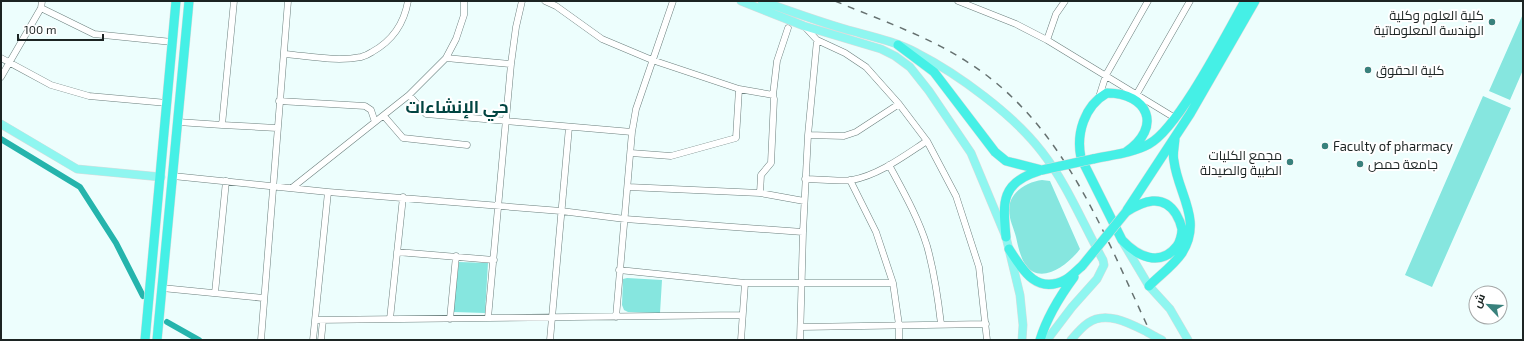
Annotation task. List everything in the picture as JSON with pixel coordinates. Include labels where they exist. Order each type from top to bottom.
[{"type":"highway","points":[[145,340],[176,1]]},
{"type":"highway","points":[[157,340],[189,1]]},
{"type":"highway","points":[[1006,238],[1004,215],[1008,194],[1021,176],[1126,152],[1149,145],[1157,139],[1175,118],[1245,1]]},
{"type":"highway","points":[[1040,340],[1044,327],[1063,291],[1126,212],[1175,136],[1255,1]]},
{"type":"highway","points":[[898,44],[934,72],[995,152],[1006,161],[1042,170]]},
{"type":"highway","points":[[1126,152],[1138,144],[1143,137],[1148,126],[1146,110],[1135,97],[1116,93],[1106,93],[1098,97],[1091,105],[1080,132],[1079,148],[1081,158],[1122,240],[1132,250],[1142,256],[1160,258],[1171,253],[1178,244],[1182,230],[1179,219],[1168,204],[1160,201],[1138,204],[1126,212]]},
{"type":"highway","points":[[1149,286],[1181,254],[1190,230],[1190,212],[1182,192],[1173,160],[1175,136]]},
{"type":"highway","points":[[1009,249],[1022,271],[1031,279],[1041,283],[1055,283],[1066,280],[1082,266]]},
{"type":"main road","points":[[741,1],[804,26],[881,49],[895,56],[910,67],[929,91],[971,153],[1006,238],[1020,295],[1023,325],[1022,340]]},
{"type":"main road","points":[[762,1],[816,21],[898,44],[917,52],[970,86],[1027,135],[1042,152],[1057,174],[1103,260],[1104,265],[1097,279],[1072,307],[1047,340]]},
{"type":"main road","points":[[1,124],[77,169],[161,177]]},
{"type":"main road","points":[[1122,240],[1149,286],[1170,309],[1188,340]]},
{"type":"main road","points":[[1071,340],[1088,322],[1101,318],[1122,320],[1159,339]]},
{"type":"street","points":[[1,77],[41,8],[42,1]]},
{"type":"street","points":[[222,125],[234,1]]},
{"type":"street","points":[[261,340],[263,298],[288,1]]},
{"type":"street","points":[[284,54],[344,59],[363,57],[383,46],[392,37],[406,12],[408,1]]},
{"type":"street","points":[[292,187],[384,116],[409,95],[446,58],[456,38],[464,15],[464,1]]},
{"type":"street","points":[[488,318],[511,64],[516,27],[522,1]]},
{"type":"street","points":[[545,1],[556,6],[602,39],[652,60],[739,89],[772,95]]},
{"type":"street","points":[[616,317],[632,132],[636,108],[673,1]]},
{"type":"street","points":[[958,1],[1016,24],[1047,40],[1106,75],[1135,97],[1175,118]]},
{"type":"street","points":[[1047,40],[1056,14],[1065,1]]},
{"type":"street","points":[[1098,97],[1106,75],[1148,1]]},
{"type":"street","points":[[1135,97],[1190,1]]},
{"type":"street","points":[[41,8],[94,34],[172,42]]},
{"type":"street","points":[[804,26],[817,40],[845,53],[866,67],[899,104],[927,141],[956,196],[979,267],[987,340]]},
{"type":"street","points":[[760,193],[761,175],[771,163],[774,106],[772,95],[777,61],[788,28]]},
{"type":"street","points":[[800,340],[805,179],[817,40]]},
{"type":"street","points":[[1,58],[51,85],[89,96],[167,103]]},
{"type":"street","points":[[446,58],[511,64]]},
{"type":"street","points":[[631,153],[671,156],[736,138],[739,89]]},
{"type":"street","points":[[409,95],[426,114],[632,132]]},
{"type":"street","points":[[279,101],[365,106],[371,110],[375,122]]},
{"type":"street","points":[[808,135],[844,136],[856,132],[899,104]]},
{"type":"street","points":[[384,116],[403,138],[468,145]]},
{"type":"street","points":[[178,122],[277,128]]},
{"type":"street","points":[[550,340],[569,127]]},
{"type":"street","points":[[805,179],[850,180],[864,177],[889,165],[927,141]]},
{"type":"street","points":[[889,165],[911,206],[927,246],[936,288],[941,324]]},
{"type":"street","points":[[173,176],[292,187],[328,192],[561,211],[624,219],[803,232]]},
{"type":"street","points":[[850,180],[876,232],[893,283],[899,325],[899,340]]},
{"type":"street","points":[[215,293],[226,181]]},
{"type":"street","points":[[628,187],[760,193],[804,201]]},
{"type":"street","points":[[313,340],[328,192]]},
{"type":"street","points":[[390,319],[403,197]]},
{"type":"street","points":[[397,252],[494,260]]},
{"type":"street","points":[[450,319],[456,256]]},
{"type":"street","points":[[619,270],[745,283],[893,283]]},
{"type":"street","points":[[741,340],[745,283]]},
{"type":"street","points":[[162,288],[263,298]]},
{"type":"street","points":[[315,320],[742,315]]},
{"type":"street","points":[[321,340],[323,320]]},
{"type":"street","points":[[800,327],[986,324]]},
{"type":"shaded area","points":[[1523,14],[1523,70],[1510,100],[1489,91]]},
{"type":"shaded area","points":[[1483,96],[1511,108],[1432,287],[1405,275]]},
{"type":"shaded area","points":[[1042,180],[1050,181],[1080,249],[1069,261],[1054,271],[1038,273],[1031,271],[1023,261],[1019,251],[1009,210],[1015,193],[1031,183]]},
{"type":"shaded area","points":[[459,262],[488,263],[485,313],[453,312]]},
{"type":"shaded area","points":[[623,279],[662,280],[660,313],[628,312],[624,310],[622,305]]},
{"type":"waterway","points":[[1,139],[80,187],[116,243],[143,296]]},
{"type":"waterway","points":[[167,322],[199,340]]},
{"type":"railway","points":[[835,1],[904,29],[953,53],[969,63],[1003,89],[1032,119],[1058,152],[1080,188],[1119,263],[1154,340]]},
{"type":"place","name":"كلية العلوم وكلية الهندسة المعلوماتية","points":[[1492,22]]},
{"type":"place","name":"كلية الحقوق","points":[[1368,70]]},
{"type":"place","name":"Faculty of pharmacy","points":[[1325,146]]},
{"type":"place","name":"مجمع الكليات الطبية والصيدلة","points":[[1290,162]]},
{"type":"place","name":"جامعة حمص","points":[[1360,164]]},
{"type":"district","name":"حي الإنشاءات","points":[[457,107]]}]
